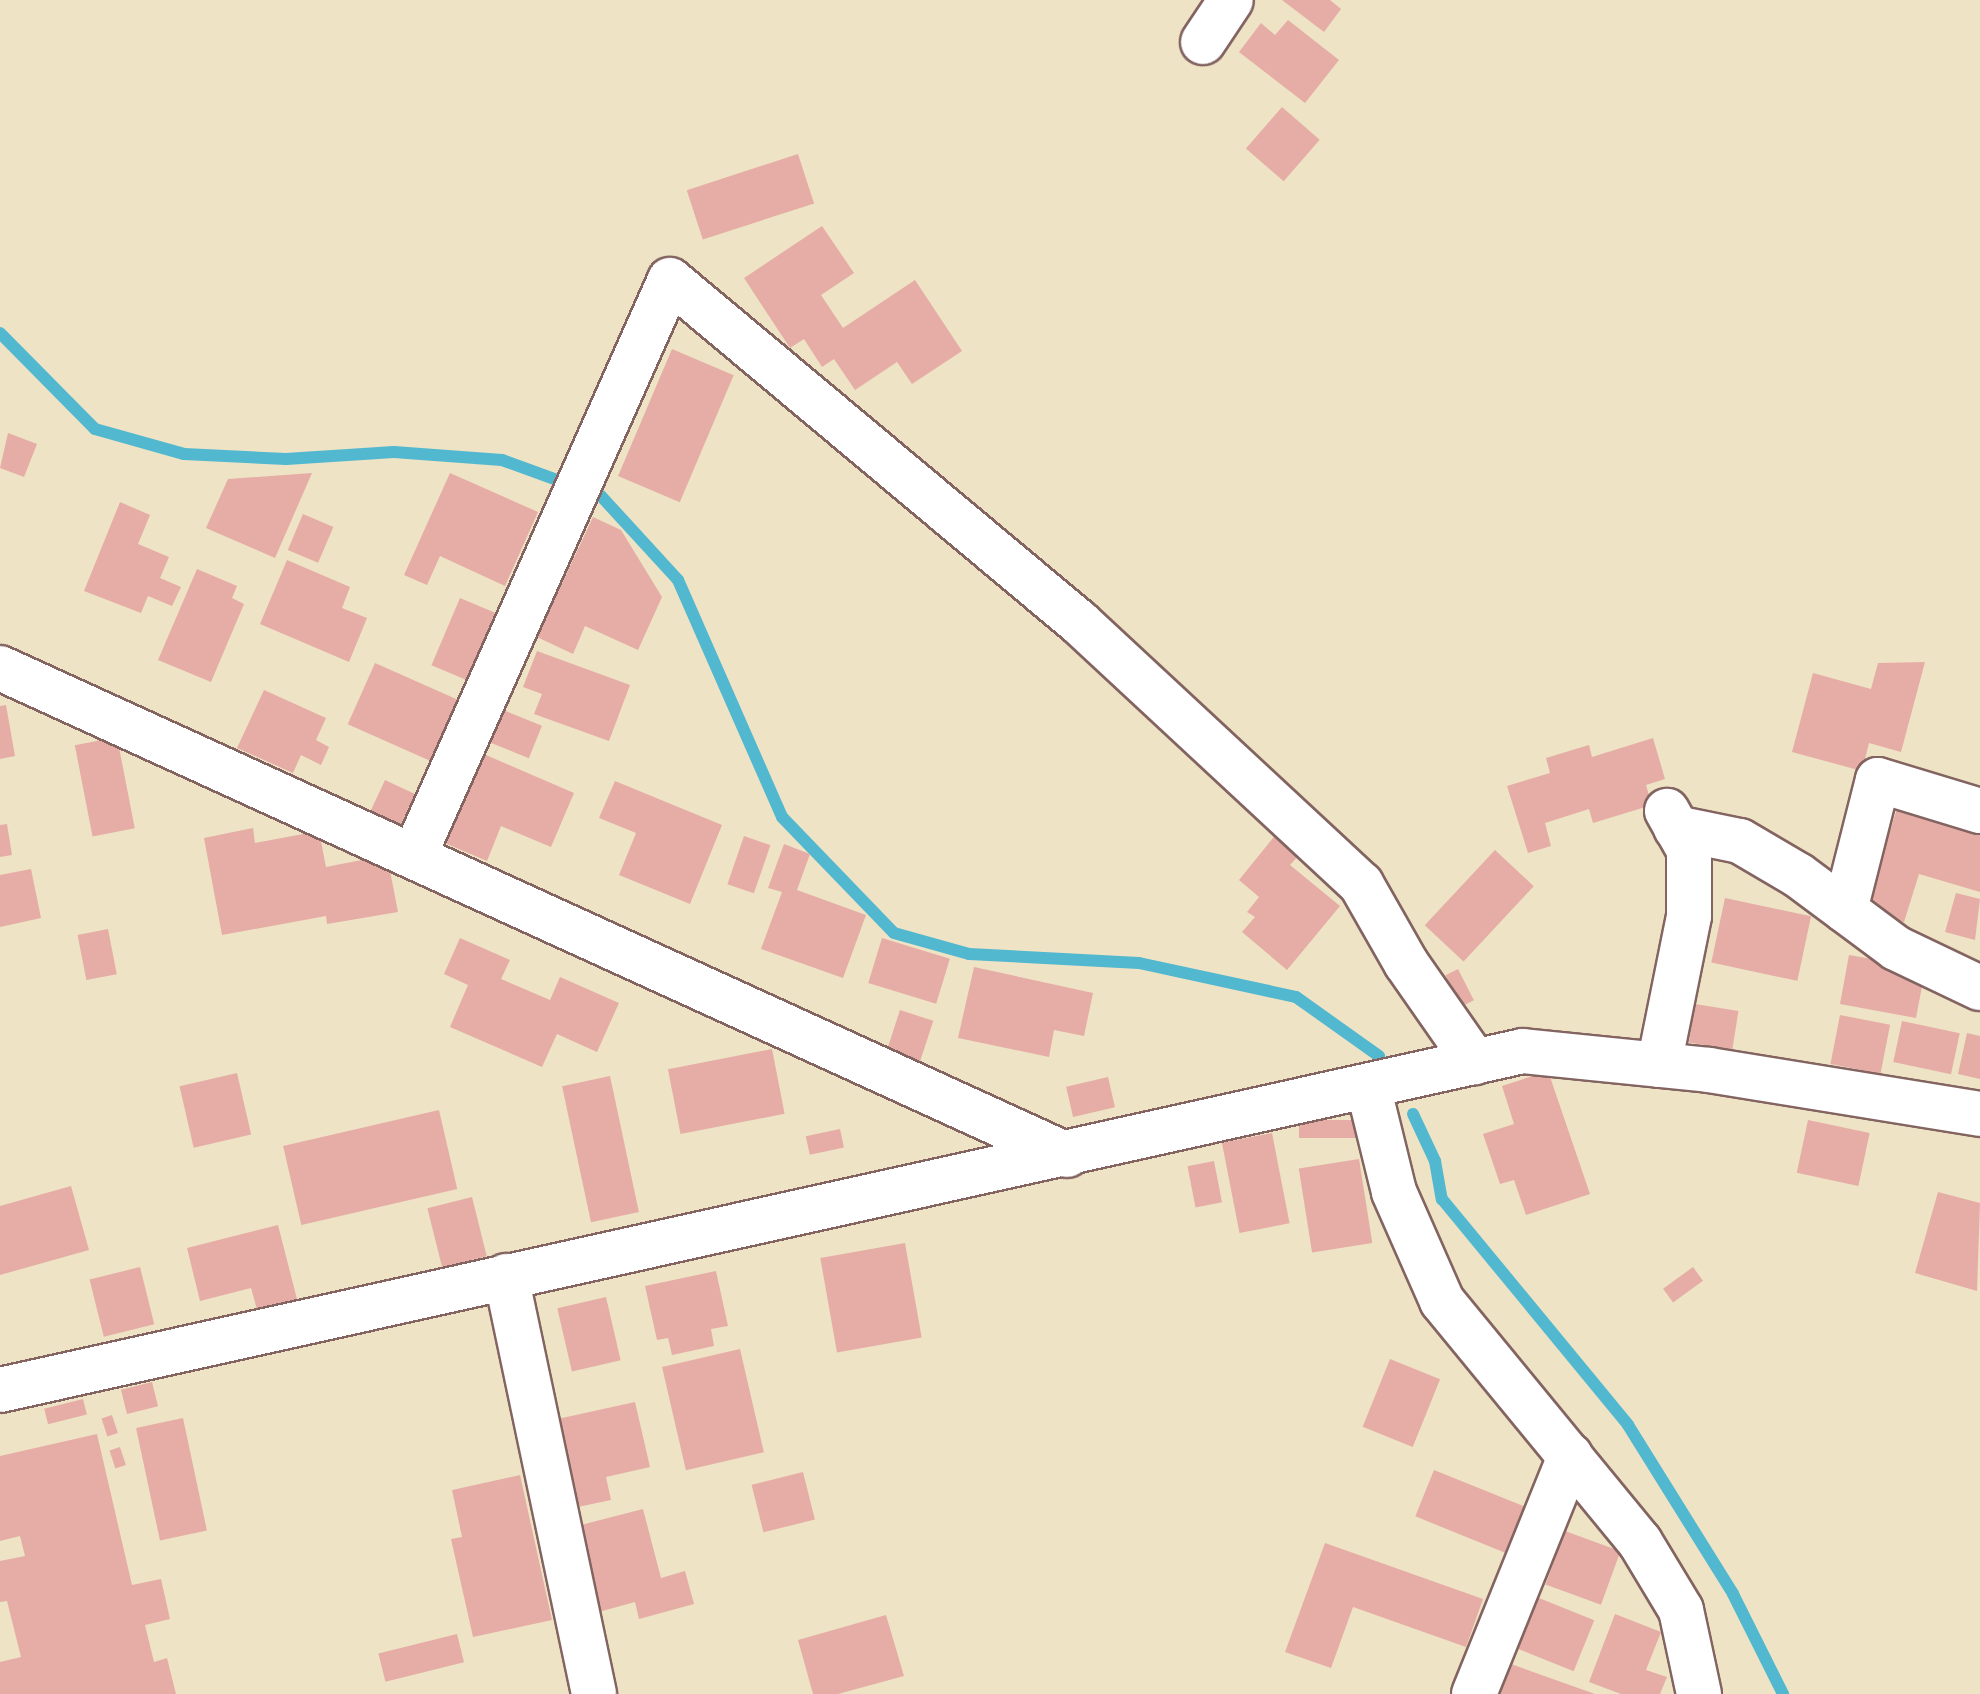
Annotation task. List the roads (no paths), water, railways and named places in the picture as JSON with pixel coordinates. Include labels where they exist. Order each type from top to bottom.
[{"type":"street","points":[[1203,42],[1231,0]]},
{"type":"street","points":[[414,856],[670,280],[1080,623],[1361,884],[1406,963],[1475,1062]]},
{"type":"street","points":[[0,668],[1067,1155]]},
{"type":"street","points":[[1845,910],[1878,780],[1980,811]]},
{"type":"street","points":[[1659,1065],[1689,916],[1689,850],[1672,820],[1740,841],[1845,910],[1896,948],[1980,988]]},
{"type":"street","points":[[0,1390],[506,1276],[1067,1155],[1523,1051],[1659,1065],[1980,1114]]},
{"type":"street","points":[[1368,1086],[1394,1192],[1442,1301],[1640,1542],[1681,1610],[1699,1694]]},
{"type":"street","points":[[506,1276],[594,1694]]},
{"type":"street","points":[[1474,1694],[1570,1456]]},
{"type":"waterway","points":[[0,333],[95,429],[184,454],[286,459],[394,452],[502,460],[601,496],[678,580],[782,817],[894,933],[969,954],[1139,963],[1296,997],[1379,1056]]},
{"type":"waterway","points":[[1413,1114],[1435,1161],[1442,1199],[1628,1425],[1733,1594],[1783,1694]]}]
